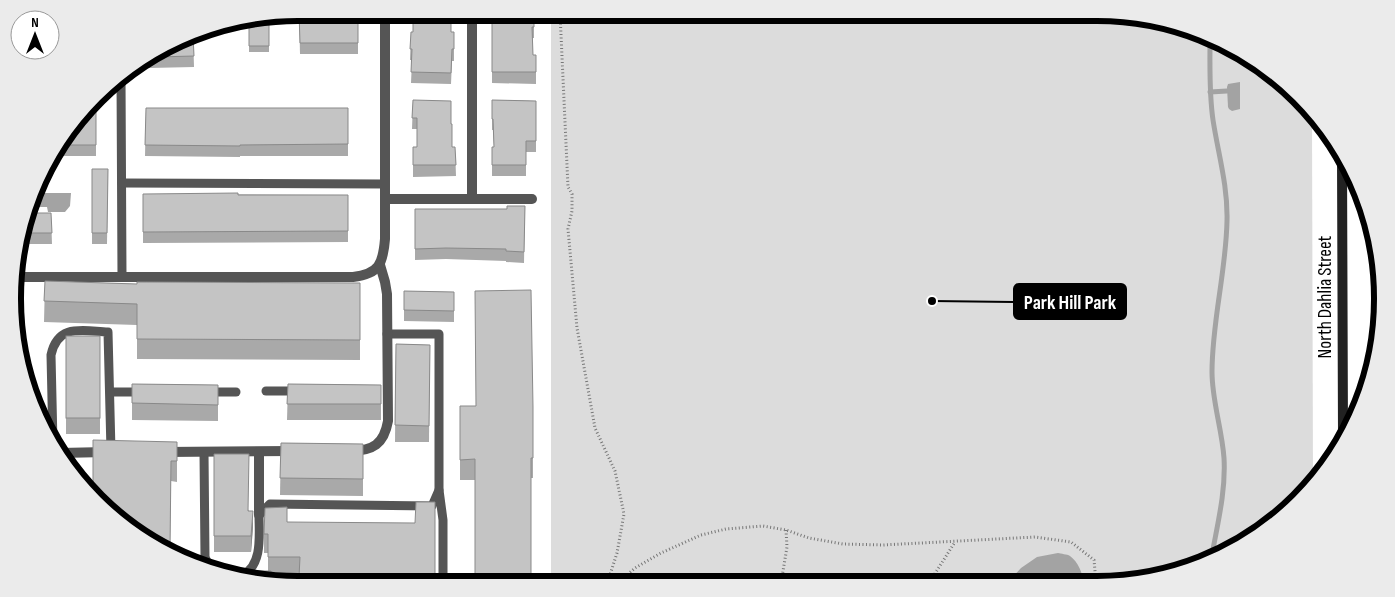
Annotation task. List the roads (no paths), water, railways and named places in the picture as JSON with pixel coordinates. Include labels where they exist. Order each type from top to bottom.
[{"type":"street","points":[[22,277],[353,277],[369,274],[374,271],[380,265],[385,248],[385,21]]},
{"type":"street","points":[[472,21],[472,199]]},
{"type":"street","name":"North Dahlia Street","points":[[1342,170],[1343,425]]},
{"type":"street","points":[[385,199],[532,199]]},
{"type":"street","points":[[342,451],[368,450],[380,442],[388,421],[383,390],[387,334],[386,282],[380,265]]},
{"type":"street","points":[[67,452],[116,452]]},
{"type":"street","points":[[158,452],[305,452]]},
{"type":"street","points":[[258,452],[259,515]]},
{"type":"lane","points":[[121,86],[122,277]]},
{"type":"lane","points":[[122,183],[385,184]]},
{"type":"lane","points":[[52,425],[51,355],[54,344],[69,331],[108,332],[110,392],[116,452]]},
{"type":"lane","points":[[387,334],[439,334],[439,490],[443,520],[443,576]]},
{"type":"lane","points":[[266,391],[313,391]]},
{"type":"lane","points":[[110,392],[148,392]]},
{"type":"lane","points":[[197,392],[236,392]]},
{"type":"lane","points":[[204,452],[206,560]]},
{"type":"lane","points":[[249,571],[256,560],[259,546],[259,515],[270,504],[432,506],[439,490]]},
{"type":"waterway","points":[[1210,46],[1212,110],[1227,208],[1226,240],[1214,334],[1212,372],[1223,447],[1224,484],[1213,550]]},
{"type":"waterway","points":[[1210,92],[1227,91]]},
{"type":"place","name":"Park Hill Park","points":[[932,301]]}]
